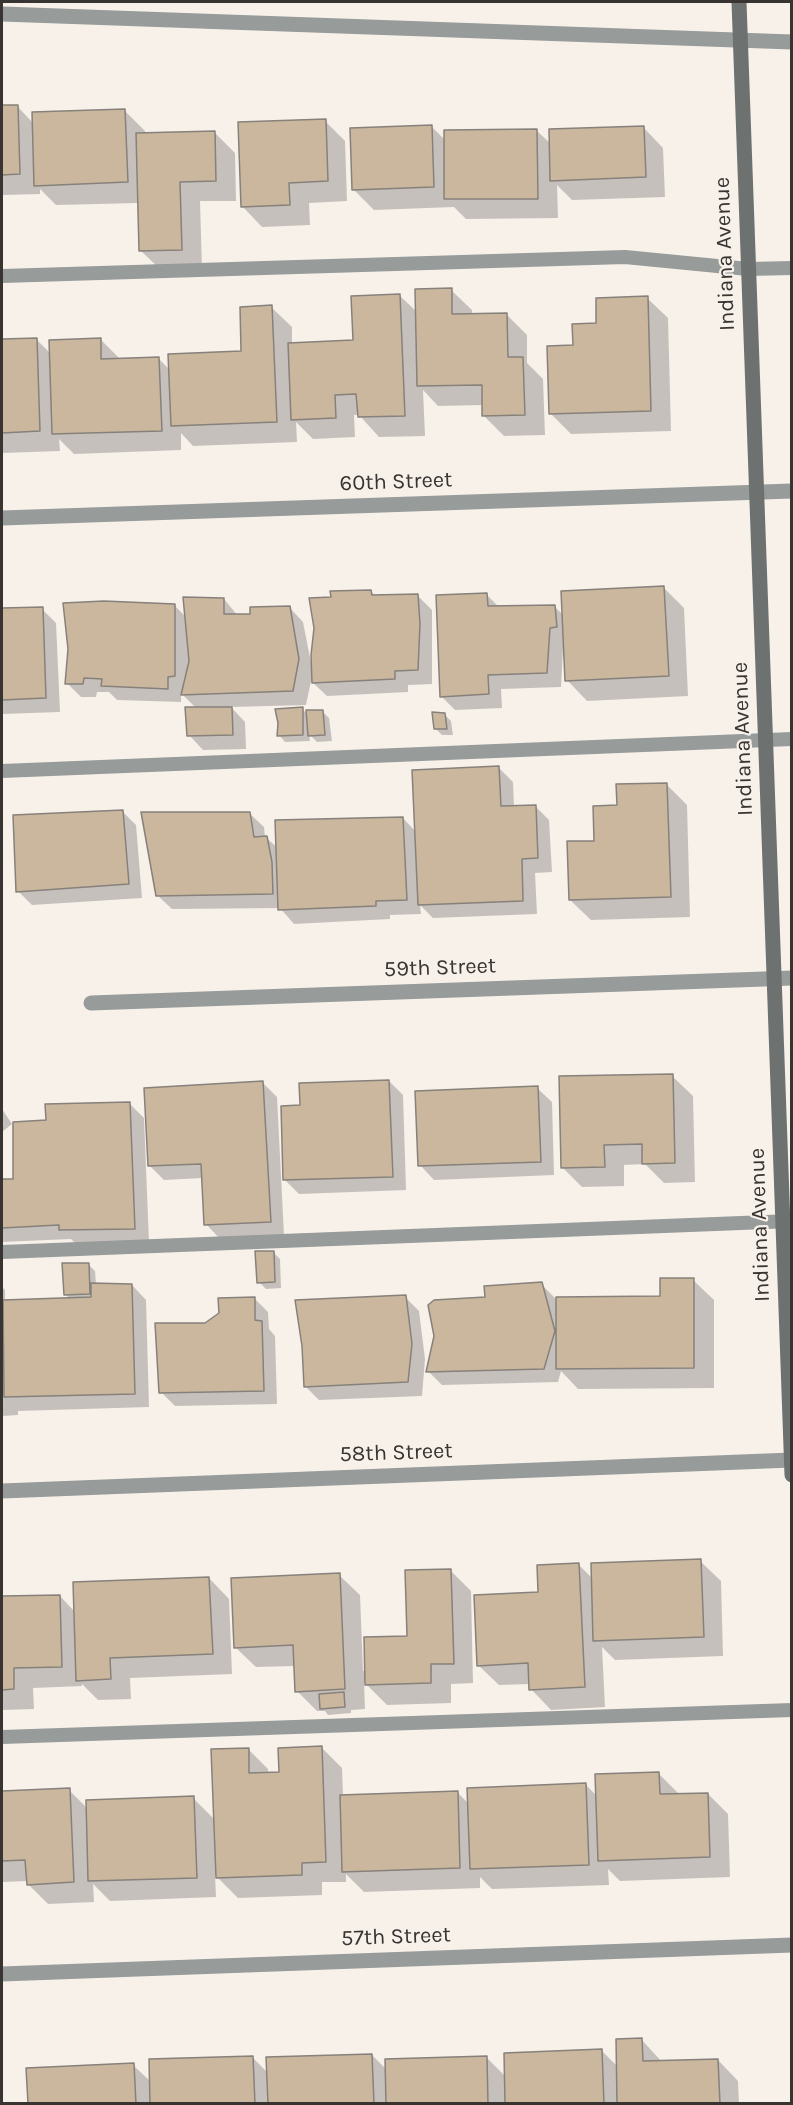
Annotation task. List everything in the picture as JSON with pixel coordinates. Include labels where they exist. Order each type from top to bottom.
[{"type":"main road","name":"Indiana Avenue","points":[[739,2],[774,978],[787,1221],[792,1475]]},
{"type":"street","points":[[2,14],[792,42]]},
{"type":"street","name":"60th Street","points":[[2,518],[792,491]]},
{"type":"street","name":"59th Street","points":[[90,1003],[792,978]]},
{"type":"street","name":"58th Street","points":[[2,1491],[791,1460]]},
{"type":"street","name":"57th Street","points":[[2,1974],[792,1945]]},
{"type":"lane","points":[[2,276],[625,257],[748,269],[792,268]]},
{"type":"lane","points":[[2,771],[792,738]]},
{"type":"lane","points":[[2,1252],[787,1221]]},
{"type":"lane","points":[[2,1737],[792,1710]]},
{"type":"building","points":[[2,105],[18,105],[20,174],[2,175]]},
{"type":"building","points":[[125,109],[128,182],[34,186],[32,112]]},
{"type":"building","points":[[326,119],[328,181],[289,183],[290,205],[241,207],[238,122]]},
{"type":"building","points":[[432,125],[434,187],[352,190],[350,128]]},
{"type":"building","points":[[644,126],[646,177],[550,181],[549,129]]},
{"type":"building","points":[[537,129],[538,199],[444,199],[444,130]]},
{"type":"building","points":[[215,131],[216,181],[180,182],[182,250],[139,251],[136,133]]},
{"type":"building","points":[[452,288],[452,314],[507,313],[508,357],[523,357],[525,415],[482,416],[482,385],[417,386],[415,289]]},
{"type":"building","points":[[400,294],[405,416],[358,417],[356,394],[335,395],[336,418],[291,420],[288,343],[353,340],[351,296]]},
{"type":"building","points":[[648,296],[651,411],[549,414],[547,346],[573,345],[572,324],[596,323],[596,298]]},
{"type":"building","points":[[272,305],[277,422],[171,426],[168,354],[241,351],[240,307]]},
{"type":"building","points":[[37,338],[40,431],[2,433],[2,339]]},
{"type":"building","points":[[101,338],[101,359],[159,357],[162,431],[52,434],[49,340]]},
{"type":"building","points":[[664,586],[669,676],[565,681],[561,591]]},
{"type":"building","points":[[371,590],[372,595],[418,594],[420,624],[418,670],[395,671],[395,679],[312,683],[311,655],[314,628],[309,598],[331,597],[330,591]]},
{"type":"building","points":[[487,593],[488,606],[555,605],[557,627],[550,628],[547,673],[488,675],[489,694],[440,697],[436,595]]},
{"type":"building","points":[[183,597],[224,598],[224,614],[250,614],[250,607],[290,606],[299,659],[293,691],[181,695],[189,661]]},
{"type":"building","points":[[104,601],[175,604],[175,676],[168,677],[168,689],[101,686],[102,679],[84,678],[83,684],[65,684],[68,649],[63,603]]},
{"type":"building","points":[[43,607],[46,698],[2,700],[2,608]]},
{"type":"building","points":[[185,707],[232,707],[233,735],[187,736]]},
{"type":"building","points":[[303,707],[303,735],[277,736],[278,723],[275,709]]},
{"type":"building","points":[[306,710],[323,710],[325,735],[308,736]]},
{"type":"building","points":[[432,712],[445,713],[447,729],[434,729]]},
{"type":"building","points":[[499,766],[501,806],[536,805],[538,858],[522,859],[523,901],[418,905],[412,770]]},
{"type":"building","points":[[667,783],[671,897],[569,900],[567,841],[594,841],[593,806],[617,805],[616,784]]},
{"type":"building","points":[[123,810],[129,884],[16,892],[13,815]]},
{"type":"building","points":[[141,812],[250,812],[254,837],[267,836],[272,862],[273,894],[156,896]]},
{"type":"building","points":[[403,817],[407,900],[376,901],[376,906],[278,910],[275,820]]},
{"type":"building","points":[[673,1074],[675,1163],[642,1164],[642,1144],[604,1145],[605,1167],[561,1168],[559,1076]]},
{"type":"building","points":[[389,1080],[393,1177],[283,1180],[281,1106],[300,1105],[299,1083]]},
{"type":"building","points":[[263,1081],[271,1222],[204,1225],[201,1164],[148,1166],[144,1088]]},
{"type":"building","points":[[538,1086],[541,1162],[418,1166],[415,1091]]},
{"type":"building","points":[[130,1102],[135,1229],[59,1230],[59,1225],[2,1228],[2,1179],[13,1179],[13,1122],[46,1120],[45,1104]]},
{"type":"building","points":[[255,1251],[274,1251],[275,1282],[257,1283]]},
{"type":"building","points":[[62,1263],[89,1263],[90,1294],[64,1295]]},
{"type":"building","points":[[660,1278],[694,1278],[694,1368],[556,1369],[556,1297],[660,1296]]},
{"type":"building","points":[[542,1282],[555,1331],[544,1369],[426,1372],[434,1336],[428,1305],[434,1300],[485,1297],[484,1286]]},
{"type":"building","points":[[91,1283],[132,1284],[135,1394],[4,1397],[3,1300],[91,1297]]},
{"type":"building","points":[[406,1295],[412,1344],[408,1382],[304,1387],[302,1346],[295,1300]]},
{"type":"building","points":[[255,1297],[255,1320],[262,1321],[264,1391],[159,1393],[155,1323],[205,1323],[219,1313],[218,1298]]},
{"type":"building","points":[[701,1559],[704,1637],[593,1641],[591,1563]]},
{"type":"building","points":[[579,1563],[585,1687],[529,1690],[528,1663],[477,1666],[474,1595],[538,1592],[537,1565]]},
{"type":"building","points":[[451,1569],[454,1664],[431,1664],[431,1683],[365,1685],[364,1637],[407,1636],[405,1570]]},
{"type":"building","points":[[340,1573],[345,1689],[295,1692],[293,1645],[234,1648],[231,1578]]},
{"type":"building","points":[[209,1577],[213,1654],[110,1658],[111,1679],[76,1681],[73,1582]]},
{"type":"building","points":[[60,1595],[62,1667],[14,1668],[14,1689],[2,1690],[2,1596]]},
{"type":"building","points":[[344,1692],[345,1707],[320,1709],[319,1694]]},
{"type":"building","points":[[322,1746],[326,1862],[302,1863],[302,1875],[216,1878],[211,1749],[249,1748],[249,1773],[279,1772],[278,1748]]},
{"type":"building","points":[[659,1772],[660,1794],[708,1793],[710,1857],[598,1861],[595,1774]]},
{"type":"building","points":[[586,1783],[589,1865],[470,1869],[467,1788]]},
{"type":"building","points":[[70,1788],[74,1882],[27,1885],[25,1860],[2,1861],[2,1791]]},
{"type":"building","points":[[458,1791],[460,1868],[342,1872],[340,1795]]},
{"type":"building","points":[[194,1796],[197,1878],[88,1881],[86,1800]]},
{"type":"building","points":[[642,2038],[643,2061],[718,2059],[720,2104],[617,2104],[616,2039]]},
{"type":"building","points":[[602,2049],[604,2104],[505,2104],[504,2053]]},
{"type":"building","points":[[372,2054],[374,2104],[268,2104],[266,2057]]},
{"type":"building","points":[[253,2056],[255,2104],[150,2104],[149,2059]]},
{"type":"building","points":[[487,2056],[488,2104],[386,2104],[385,2059]]},
{"type":"building","points":[[134,2063],[136,2104],[28,2104],[26,2068]]}]
